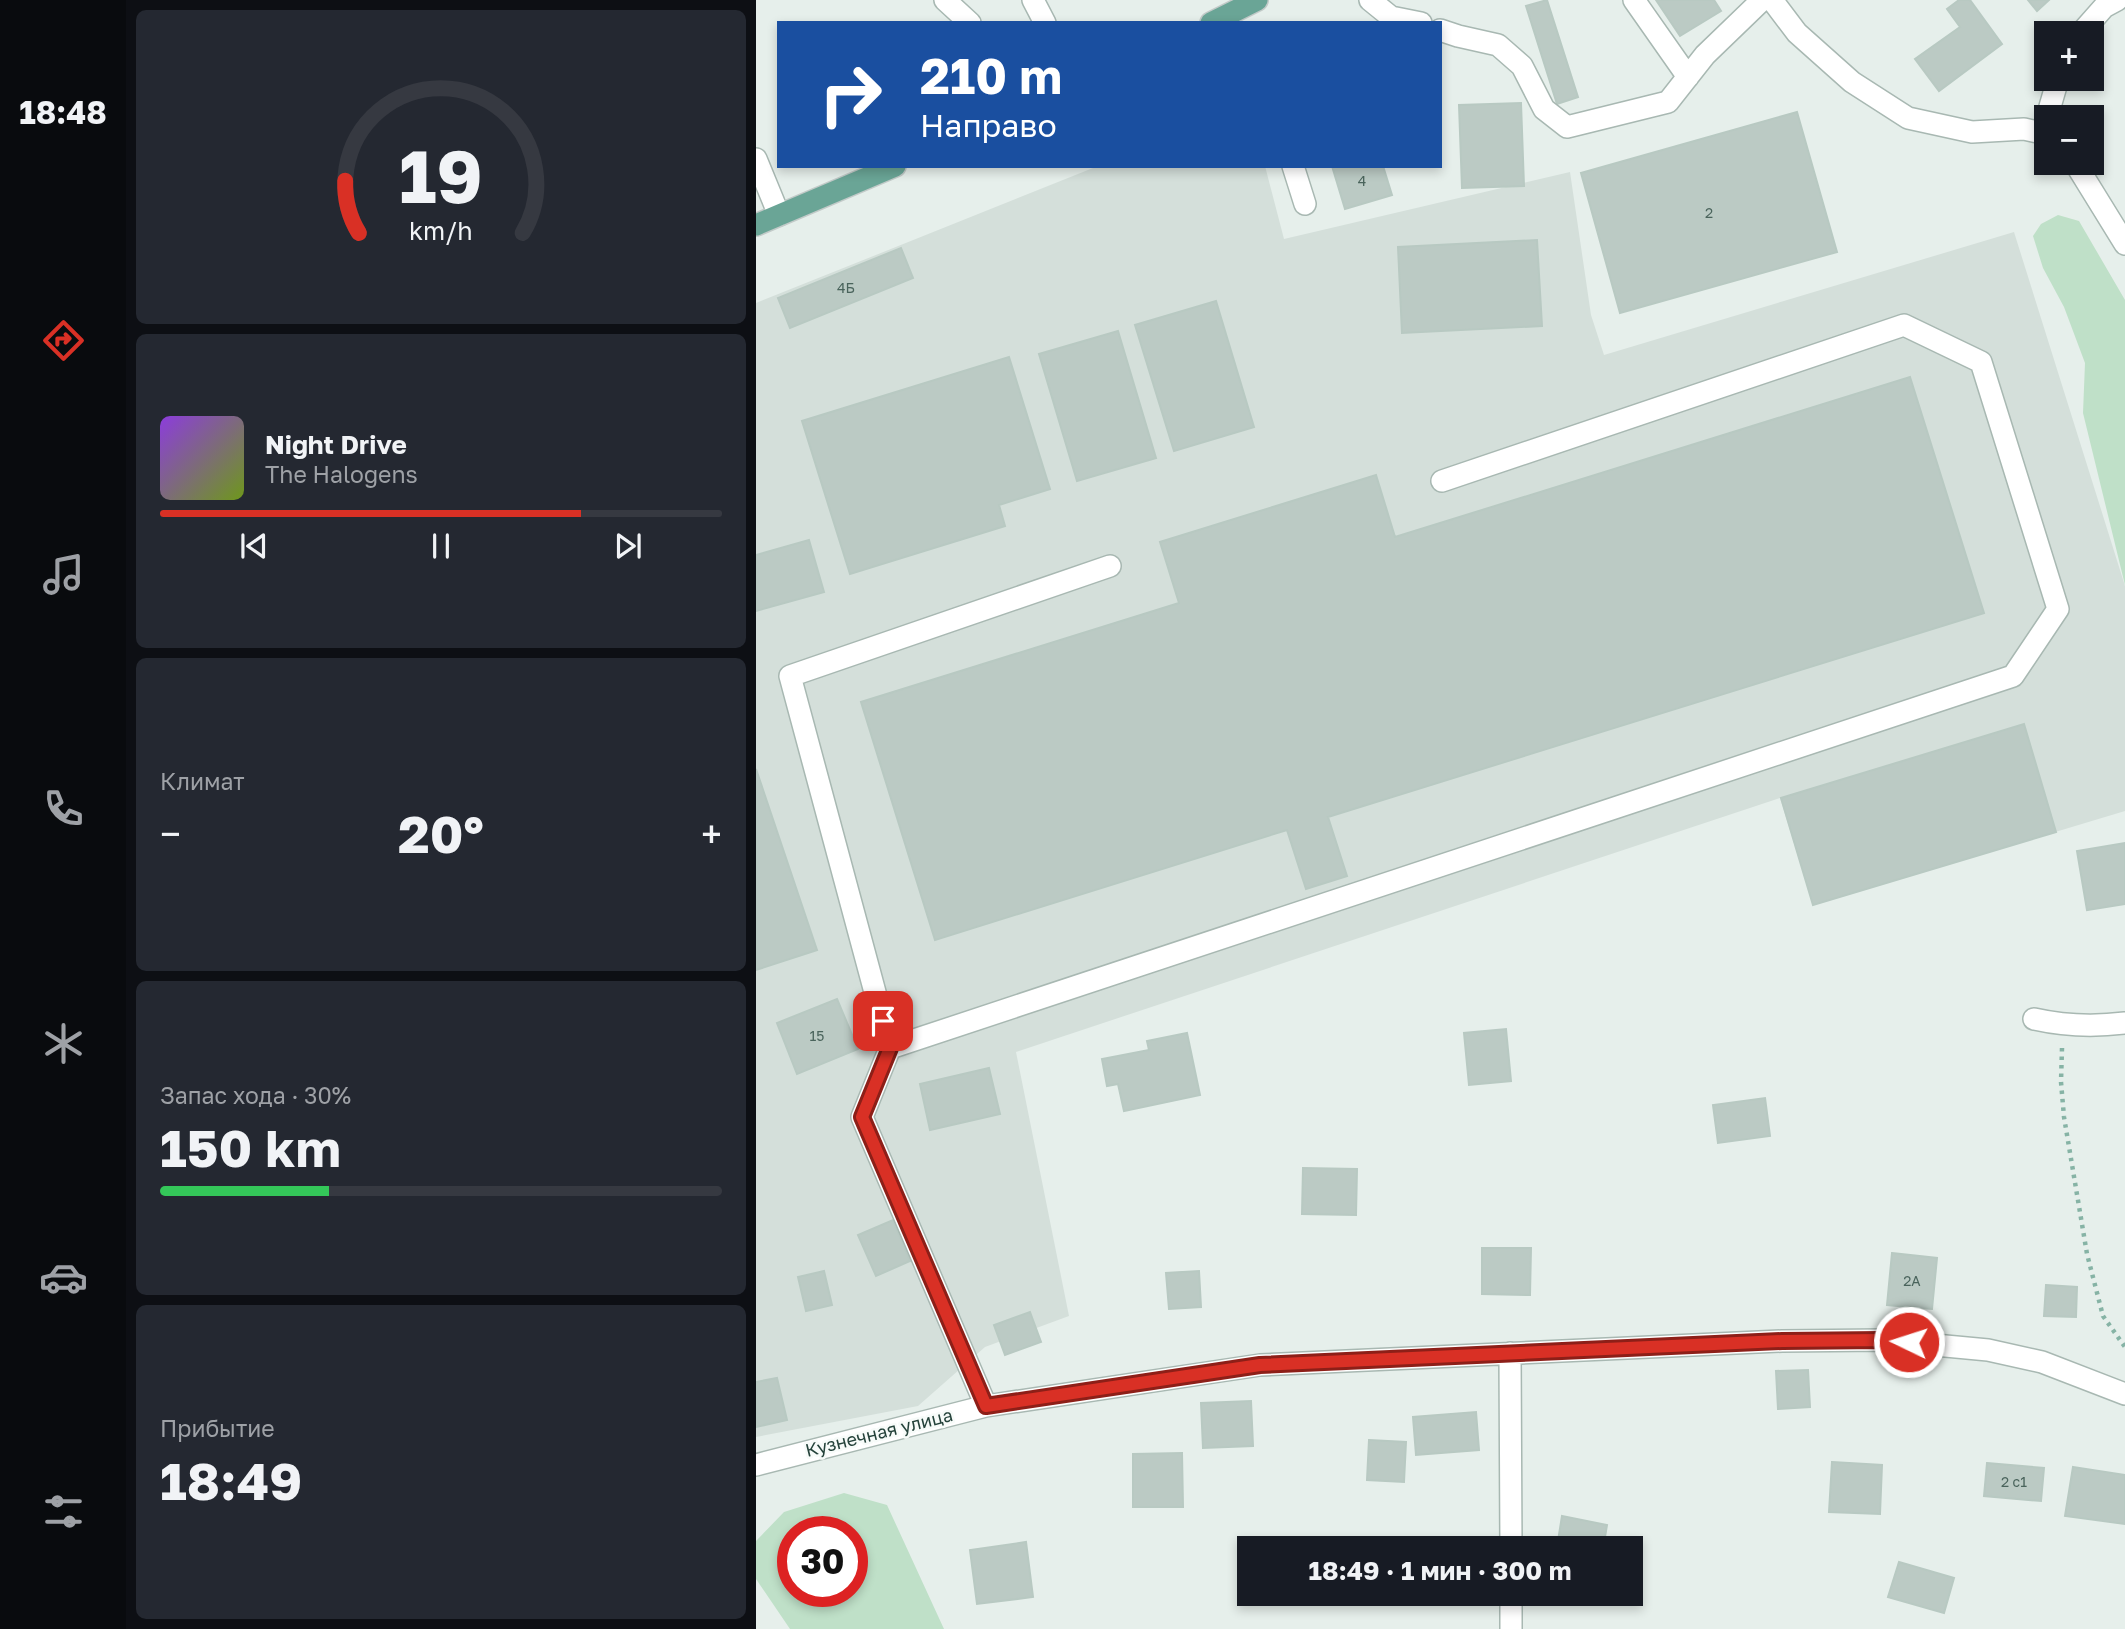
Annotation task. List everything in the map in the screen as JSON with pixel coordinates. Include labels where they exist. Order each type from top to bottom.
[{"type":"main road","points":[[1236,17],[1257,0]]},
{"type":"main road","points":[[756,225],[890,168]]},
{"type":"street","points":[[945,0],[968,21]]},
{"type":"street","points":[[1033,0],[1044,21]]},
{"type":"street","points":[[1370,0],[1391,17],[1411,21]]},
{"type":"street","points":[[1634,0],[1688,77]]},
{"type":"street","points":[[1442,31],[1498,45],[1522,66],[1544,109],[1567,127],[1668,102],[1705,55],[1762,0]]},
{"type":"street","points":[[1772,0],[1797,33],[1852,82],[1908,118],[1972,132],[2034,127]]},
{"type":"street","points":[[2092,21],[2104,7],[2117,0]]},
{"type":"street","points":[[756,159],[779,215]]},
{"type":"street","points":[[1294,168],[1305,204]]},
{"type":"street","points":[[2082,175],[2125,244]]},
{"type":"street","points":[[890,1048],[2013,676],[2058,609],[1981,362],[1904,325],[1441,481]]},
{"type":"street","points":[[986,1406],[862,1117],[890,1048],[790,676],[1110,566]]},
{"type":"street","points":[[2034,1019],[2063,1026],[2125,1023]]},
{"type":"street","name":"Кузнечная улица","points":[[756,1465],[986,1406],[1260,1365],[1682,1348],[1782,1341],[1882,1340],[1989,1350],[2042,1362],[2125,1394]]},
{"type":"street","points":[[1510,1353],[1511,1536]]},
{"type":"street","points":[[1511,1606],[1511,1629]]},
{"type":"path","points":[[2063,1026],[2061,1082],[2064,1117],[2087,1254],[2103,1316],[2125,1347]]},
{"type":"shaded area","points":[[1093,168],[1266,168],[1284,239],[1570,172],[1591,315],[1604,355],[2014,232],[2125,586],[2125,811],[1813,905],[1780,798],[1016,1052],[1069,1316],[985,1347],[918,1406],[756,1437],[756,303]]},
{"type":"green space","points":[[2058,215],[2079,221],[2125,300],[2125,585],[2083,413],[2085,363],[2064,307],[2043,268],[2033,236],[2041,224]]},
{"type":"green space","points":[[844,1493],[887,1505],[944,1629],[790,1629],[756,1579],[756,1541],[777,1519],[777,1607],[868,1607],[868,1516],[780,1516],[784,1512]]},
{"type":"building","points":[[1547,0],[1578,97],[1557,104],[1526,6]]},
{"type":"building","points":[[1656,0],[1714,0],[1721,11],[1680,36]]},
{"type":"building","points":[[1959,0],[1970,0],[2002,44],[1939,91],[1915,59],[1960,27],[1947,9]]},
{"type":"building","points":[[2028,0],[2049,0],[2037,11]]},
{"type":"building","points":[[1521,103],[1524,186],[1462,188],[1459,105]]},
{"type":"building","points":[[1797,112],[1837,252],[1620,313],[1581,173]]},
{"type":"building","points":[[1333,168],[1384,168],[1392,195],[1345,209]]},
{"type":"building","points":[[1537,240],[1542,326],[1402,333],[1398,247]]},
{"type":"building","points":[[901,248],[913,278],[790,328],[778,298]]},
{"type":"building","points":[[1216,301],[1254,427],[1174,451],[1135,325]]},
{"type":"building","points":[[1118,331],[1156,458],[1077,481],[1039,354]]},
{"type":"building","points":[[1009,357],[1050,489],[999,505],[1005,526],[850,574],[802,421]]},
{"type":"building","points":[[1910,377],[1984,613],[1328,817],[1347,876],[1306,889],[1287,830],[935,940],[861,702],[1179,603],[1160,542],[1376,475],[1395,537]]},
{"type":"building","points":[[809,540],[824,592],[756,611],[756,555]]},
{"type":"building","points":[[2024,724],[2056,832],[1813,905],[1781,798]]},
{"type":"building","points":[[756,769],[817,950],[756,970]]},
{"type":"building","points":[[2125,843],[2125,904],[2087,910],[2077,851]]},
{"type":"building","points":[[837,999],[858,1049],[797,1074],[777,1023]]},
{"type":"building","points":[[1506,1029],[1511,1081],[1469,1085],[1464,1033]]},
{"type":"building","points":[[1187,1033],[1200,1095],[1124,1111],[1118,1084],[1107,1086],[1102,1059],[1149,1050],[1147,1041]]},
{"type":"building","points":[[989,1068],[1000,1114],[930,1130],[920,1084]]},
{"type":"building","points":[[1765,1098],[1770,1136],[1718,1143],[1713,1105]]},
{"type":"building","points":[[1303,1168],[1357,1169],[1356,1215],[1302,1214]]},
{"type":"building","points":[[893,1220],[910,1261],[876,1276],[858,1235]]},
{"type":"building","points":[[1482,1248],[1531,1248],[1530,1295],[1482,1294]]},
{"type":"building","points":[[1892,1253],[1937,1258],[1932,1309],[1887,1305]]},
{"type":"building","points":[[824,1271],[832,1305],[806,1311],[798,1277]]},
{"type":"building","points":[[1199,1271],[1201,1307],[1169,1309],[1166,1273]]},
{"type":"building","points":[[2046,1285],[2077,1287],[2076,1317],[2044,1316]]},
{"type":"building","points":[[1030,1312],[1041,1342],[1005,1355],[994,1325]]},
{"type":"building","points":[[1808,1370],[1810,1407],[1778,1409],[1776,1371]]},
{"type":"building","points":[[777,1378],[787,1420],[756,1427],[756,1382]]},
{"type":"building","points":[[1251,1401],[1253,1446],[1203,1448],[1201,1403]]},
{"type":"building","points":[[1476,1412],[1479,1450],[1416,1455],[1413,1417]]},
{"type":"building","points":[[1369,1440],[1406,1442],[1404,1482],[1367,1480]]},
{"type":"building","points":[[1182,1453],[1183,1507],[1133,1507],[1133,1454]]},
{"type":"building","points":[[1832,1462],[1882,1465],[1880,1514],[1829,1512]]},
{"type":"building","points":[[1987,1463],[2044,1468],[2041,1501],[1984,1496]]},
{"type":"building","points":[[2073,1467],[2125,1475],[2125,1524],[2065,1516]]},
{"type":"building","points":[[1562,1516],[1607,1525],[1605,1536],[1559,1536]]},
{"type":"building","points":[[1026,1542],[1033,1597],[977,1604],[970,1550]]},
{"type":"building","points":[[1899,1562],[1954,1578],[1944,1613],[1888,1597]]},
{"type":"route","points":[[883,1021],[890,1048],[862,1117],[986,1406],[1260,1365],[1682,1348],[1782,1341],[1909,1342]]}]
